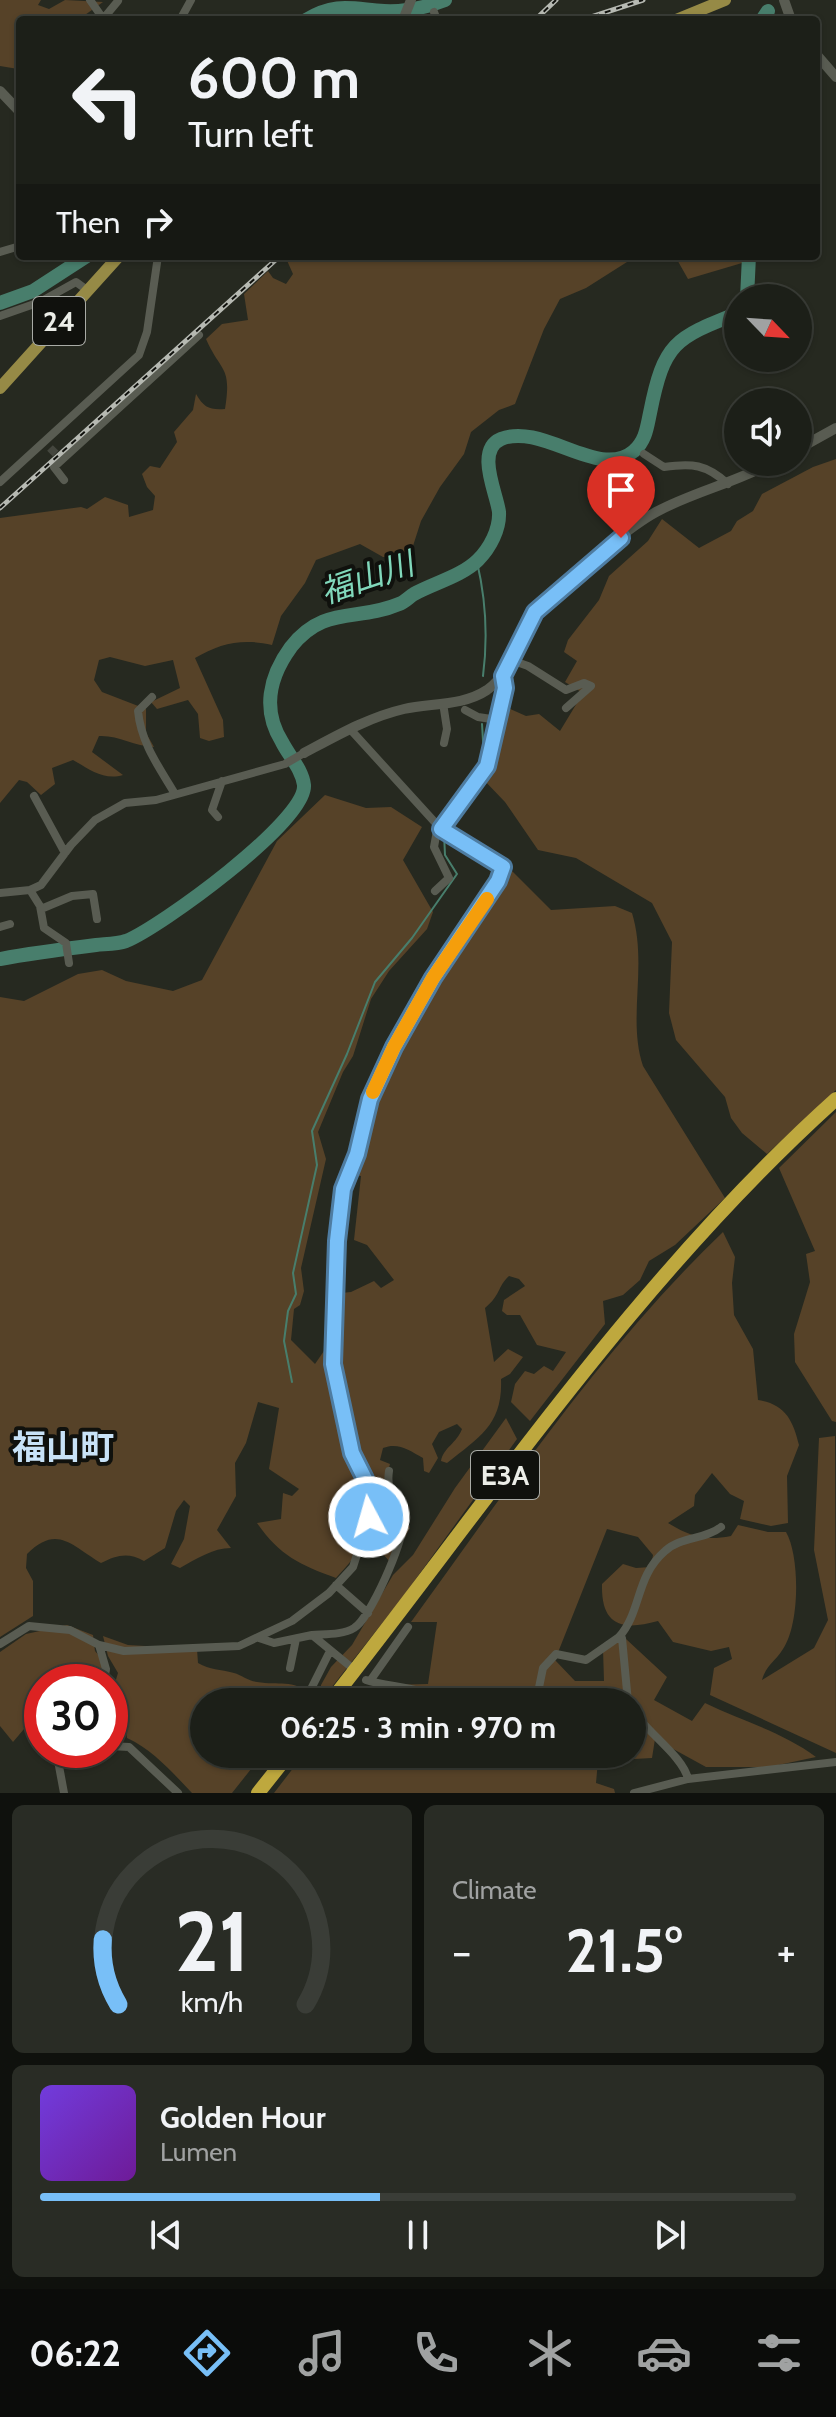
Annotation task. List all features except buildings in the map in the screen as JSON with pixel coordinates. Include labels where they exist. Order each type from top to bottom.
[{"type":"highway","name":"E3A","points":[[341,1688],[610,1340],[683,1251],[745,1186],[836,1099]]},
{"type":"highway","points":[[258,1793],[278,1768]]},
{"type":"main road","points":[[686,16],[725,0]]},
{"type":"main road","name":"24","points":[[0,388],[115,260]]},
{"type":"street","points":[[820,59],[836,77]]},
{"type":"street","points":[[0,91],[16,108]]},
{"type":"street","points":[[0,482],[47,445],[139,355],[144,343],[157,260]]},
{"type":"street","points":[[0,316],[40,302],[76,282],[87,290]]},
{"type":"street","points":[[64,480],[54,467],[199,335]]},
{"type":"street","points":[[812,441],[836,428]]},
{"type":"street","points":[[644,454],[664,467],[692,463],[706,467],[728,485]]},
{"type":"street","points":[[0,893],[30,890],[41,885],[95,820],[125,803],[175,794],[285,764],[350,729],[404,709],[467,700],[484,692],[503,676],[535,612],[634,527],[666,507],[746,476]]},
{"type":"street","points":[[511,660],[528,666],[566,690],[584,683],[591,686],[566,708]]},
{"type":"street","points":[[435,891],[449,878],[434,847],[439,827],[487,766],[505,688],[503,676]]},
{"type":"street","points":[[152,697],[138,711],[140,728],[149,751],[175,794]]},
{"type":"street","points":[[443,703],[447,729],[444,743]]},
{"type":"street","points":[[465,710],[478,717],[498,720]]},
{"type":"street","points":[[0,1644],[29,1626],[70,1630],[99,1645],[124,1651],[231,1647],[259,1638],[292,1621],[353,1567],[369,1517],[365,1479],[352,1453],[333,1364],[337,1241],[343,1189],[357,1154],[370,1099],[394,1047],[433,978],[498,881],[503,867],[439,827],[350,729]]},
{"type":"street","points":[[218,817],[212,810],[222,781]]},
{"type":"street","points":[[34,796],[65,853]]},
{"type":"street","points":[[30,890],[41,909],[44,928],[66,943],[69,963]]},
{"type":"street","points":[[41,909],[72,896],[93,894],[97,919]]},
{"type":"street","points":[[0,927],[10,924]]},
{"type":"street","points":[[259,1638],[274,1643],[346,1632],[356,1628],[368,1613],[403,1535],[402,1516],[389,1492],[389,1471]]},
{"type":"street","points":[[538,1688],[539,1677],[556,1654],[586,1660],[619,1637],[633,1615],[645,1574],[664,1551],[679,1541],[715,1532],[721,1527]]},
{"type":"street","points":[[336,1585],[368,1613]]},
{"type":"street","points":[[396,1688],[368,1680],[408,1627]]},
{"type":"street","points":[[312,1635],[351,1667]]},
{"type":"street","points":[[619,1637],[622,1638],[627,1688]]},
{"type":"street","points":[[290,1668],[296,1639]]},
{"type":"street","points":[[99,1645],[105,1664]]},
{"type":"street","points":[[312,1688],[330,1651]]},
{"type":"street","points":[[646,1728],[686,1769],[688,1779]]},
{"type":"street","points":[[128,1747],[178,1793]]},
{"type":"street","points":[[634,1793],[688,1779],[836,1762]]},
{"type":"street","points":[[59,1768],[64,1793]]},
{"type":"shaded area","points":[[0,0],[41,0],[38,5],[49,9],[65,0],[103,2],[84,16],[16,16],[16,69],[0,66]]},
{"type":"shaded area","points":[[287,260],[633,260],[586,288],[560,299],[544,329],[515,404],[499,410],[471,432],[464,454],[421,521],[412,549],[402,558],[383,557],[360,544],[316,560],[305,583],[281,616],[272,645],[232,643],[195,658],[223,720],[224,737],[209,741],[200,738],[198,714],[188,700],[157,709],[151,702],[180,688],[173,660],[145,666],[110,657],[99,660],[94,680],[102,692],[146,709],[146,733],[154,747],[99,736],[92,752],[123,775],[103,775],[73,760],[52,768],[55,784],[41,795],[27,782],[19,780],[0,803],[0,518],[81,507],[87,509],[105,497],[128,505],[129,517],[153,510],[155,496],[142,474],[150,466],[160,468],[177,442],[174,432],[193,410],[196,394],[208,407],[225,409],[226,376],[206,339],[222,324],[248,320],[244,294],[268,271],[273,278],[286,284],[293,274]]},
{"type":"shaded area","points":[[677,260],[743,260],[742,263],[688,279]]},
{"type":"shaded area","points":[[836,459],[836,1090],[767,1154],[742,1133],[731,1118],[725,1097],[676,1040],[669,1013],[672,942],[652,903],[576,858],[538,850],[505,802],[482,778],[500,744],[506,707],[526,716],[539,714],[560,731],[583,693],[565,682],[577,661],[564,652],[568,640],[599,600],[609,576],[648,541],[662,519],[699,548],[731,531],[737,521],[753,511],[762,494],[796,476],[812,476],[813,467]]},
{"type":"shaded area","points":[[325,795],[366,808],[391,807],[422,827],[403,860],[433,912],[427,929],[389,971],[371,999],[353,1056],[318,1132],[326,1159],[301,1268],[304,1291],[300,1305],[294,1309],[291,1340],[315,1364],[326,1348],[361,1478],[365,1527],[359,1548],[336,1578],[291,1558],[257,1523],[281,1519],[283,1493],[292,1496],[299,1489],[269,1469],[279,1408],[258,1402],[246,1443],[235,1463],[236,1496],[217,1530],[231,1548],[211,1552],[180,1568],[171,1564],[184,1539],[190,1506],[184,1500],[176,1511],[165,1548],[144,1561],[133,1556],[122,1556],[101,1563],[64,1540],[47,1540],[27,1554],[26,1568],[33,1581],[33,1616],[0,1637],[0,997],[24,1001],[78,974],[102,970],[126,981],[173,991],[202,980],[277,841]]},
{"type":"shaded area","points":[[509,868],[551,910],[615,906],[632,913],[638,953],[637,1029],[643,1066],[725,1198],[675,1245],[649,1261],[640,1280],[623,1295],[603,1301],[605,1324],[530,1421],[511,1402],[515,1384],[525,1371],[534,1374],[544,1366],[553,1371],[566,1352],[537,1345],[520,1315],[507,1315],[502,1311],[504,1300],[525,1286],[519,1279],[509,1276],[505,1280],[485,1308],[494,1362],[508,1349],[523,1357],[510,1374],[501,1379],[498,1407],[487,1428],[447,1463],[441,1461],[442,1456],[462,1429],[457,1424],[439,1432],[432,1444],[438,1458],[429,1473],[424,1471],[423,1458],[413,1452],[399,1446],[383,1448],[380,1460],[390,1464],[385,1482],[410,1528],[391,1563],[380,1551],[383,1539],[375,1533],[369,1534],[369,1470],[360,1458],[347,1415],[339,1363],[331,1342],[341,1293],[351,1292],[374,1281],[381,1288],[394,1280],[367,1245],[354,1240],[361,1176],[343,1175],[393,1042],[440,962],[448,967],[455,962],[455,946]]},
{"type":"shaded area","points":[[836,1112],[836,1422],[832,1421],[795,1362],[794,1334],[810,1282],[806,1254],[815,1251],[779,1168]]},
{"type":"shaded area","points":[[723,1232],[735,1257],[732,1283],[734,1315],[753,1349],[758,1400],[781,1409],[794,1428],[799,1445],[787,1476],[788,1523],[771,1526],[740,1519],[744,1501],[730,1494],[712,1473],[695,1495],[694,1506],[668,1523],[691,1535],[706,1538],[731,1536],[738,1525],[768,1532],[786,1532],[796,1573],[793,1624],[783,1649],[762,1680],[814,1648],[828,1620],[814,1550],[819,1438],[835,1436],[836,1753],[710,1695],[714,1668],[732,1659],[729,1647],[711,1651],[673,1642],[658,1621],[624,1625],[610,1617],[605,1609],[602,1584],[623,1564],[636,1568],[651,1567],[653,1555],[638,1537],[607,1529],[555,1660],[575,1681],[604,1681],[603,1649],[626,1639],[667,1677],[654,1700],[692,1721],[705,1703],[776,1734],[816,1757],[769,1767],[706,1767],[655,1739],[652,1758],[646,1758],[646,1688],[379,1688],[385,1685],[428,1684],[437,1622],[411,1622],[558,1420],[679,1276]]},
{"type":"shaded area","points":[[506,1418],[517,1439],[402,1598],[331,1688],[321,1688],[331,1667],[352,1645],[393,1575],[413,1555],[455,1488]]},
{"type":"shaded area","points":[[67,1625],[93,1635],[95,1651],[106,1664],[24,1664],[24,1729],[13,1742],[0,1726],[0,1652],[26,1634]]},
{"type":"shaded area","points":[[103,1636],[128,1645],[197,1649],[198,1663],[202,1665],[254,1681],[292,1684],[301,1688],[190,1688],[190,1768],[252,1768],[232,1793],[192,1793],[154,1755],[128,1739],[128,1664],[113,1664]]},
{"type":"shaded area","points":[[293,1768],[597,1768],[596,1783],[614,1789],[615,1793],[274,1793]]},
{"type":"waterway","points":[[313,16],[335,9],[400,11],[445,0]]},
{"type":"waterway","name":"福山川","points":[[765,16],[768,11]]},
{"type":"waterway","points":[[0,303],[33,291],[81,260]]},
{"type":"waterway","name":"福山川","points":[[748,284],[749,260]]},
{"type":"waterway","name":"福山川","points":[[0,959],[126,941],[198,895],[258,847],[299,802],[304,785],[276,730],[270,706],[273,682],[291,647],[316,625],[399,604],[464,571],[478,560],[490,544],[498,525],[499,512],[488,462],[493,445],[501,439],[517,436],[535,438],[604,459],[620,458],[634,451],[645,433],[655,389],[667,357],[686,337],[724,319]]},
{"type":"waterway","points":[[477,562],[485,619],[483,676]]},
{"type":"waterway","points":[[447,813],[484,757],[482,724]]},
{"type":"waterway","points":[[292,1382],[284,1341],[288,1311],[296,1294],[293,1273],[317,1165],[312,1131],[375,982],[412,938],[457,874],[445,855],[444,834]]},
{"type":"tunnel","points":[[50,448],[62,460]]},
{"type":"railway","points":[[539,16],[556,0]]},
{"type":"railway","points":[[594,16],[643,0]]},
{"type":"railway","points":[[0,508],[276,260]]},
{"type":"slow traffic","points":[[373,1092],[433,978],[487,899]]},
{"type":"district","name":"福山町","points":[[63,1447]]},
{"type":"route","points":[[369,1517],[365,1479],[352,1453],[333,1364],[337,1241],[343,1189],[357,1154],[370,1099],[394,1047],[433,978],[498,881],[503,867],[441,829],[480,780],[487,766],[505,688],[503,676],[535,612],[621,538]]}]
